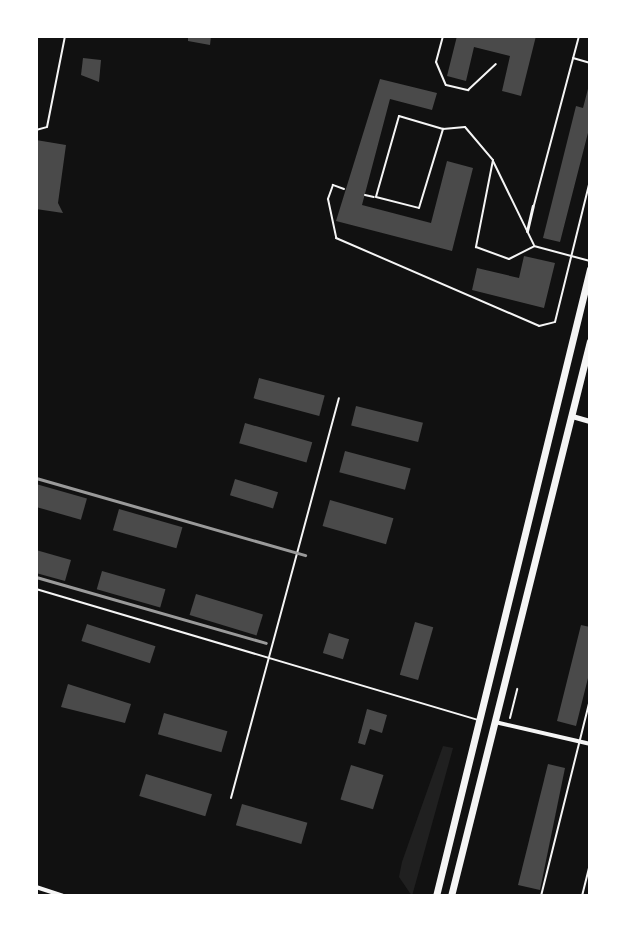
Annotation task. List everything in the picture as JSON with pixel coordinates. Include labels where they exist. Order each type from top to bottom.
[{"type":"main road","points":[[436,896],[590,269]]},
{"type":"main road","points":[[451,896],[590,341]]},
{"type":"street","points":[[527,231],[533,206]]},
{"type":"street","points":[[571,416],[590,421]]},
{"type":"street","points":[[494,722],[590,744]]},
{"type":"street","points":[[36,887],[63,896]]},
{"type":"lane","points":[[36,130],[47,127],[65,36]]},
{"type":"lane","points":[[443,36],[436,62],[446,85],[468,90],[496,64]]},
{"type":"lane","points":[[533,206],[579,36]]},
{"type":"lane","points":[[573,58],[590,63]]},
{"type":"lane","points":[[376,197],[399,116],[443,129],[476,133],[493,160],[534,246]]},
{"type":"lane","points":[[365,195],[422,206],[443,129]]},
{"type":"lane","points":[[493,160],[476,247],[509,259],[534,246],[590,261]]},
{"type":"lane","points":[[344,189],[333,185],[328,199],[336,238],[511,317],[539,326],[555,322],[590,181]]},
{"type":"lane","points":[[231,798],[339,398]]},
{"type":"lane","points":[[36,589],[479,720]]},
{"type":"lane","points":[[541,896],[590,700]]},
{"type":"lane","points":[[582,896],[590,864]]},
{"type":"shaded area","points":[[443,746],[453,748],[412,896],[399,877],[402,862]]},
{"type":"building","points":[[188,36],[211,36],[210,45],[188,41]]},
{"type":"building","points":[[457,36],[536,36],[521,96],[502,91],[510,56],[474,47],[466,81],[447,76]]},
{"type":"building","points":[[83,58],[101,60],[99,82],[81,75]]},
{"type":"building","points":[[380,79],[437,93],[432,110],[390,99],[362,205],[431,223],[447,161],[473,168],[452,251],[336,221]]},
{"type":"building","points":[[589,85],[590,125],[560,242],[543,238],[576,106],[583,108]]},
{"type":"building","points":[[36,140],[66,145],[58,203],[63,213],[36,209]]},
{"type":"building","points":[[524,256],[555,263],[544,308],[472,290],[477,268],[519,278]]},
{"type":"building","points":[[259,378],[325,396],[319,416],[254,398]]},
{"type":"building","points":[[356,406],[423,423],[418,442],[351,425]]},
{"type":"building","points":[[245,423],[312,442],[306,462],[239,443]]},
{"type":"building","points":[[345,451],[411,469],[405,490],[339,472]]},
{"type":"building","points":[[235,479],[278,492],[273,508],[230,495]]},
{"type":"building","points":[[36,484],[87,499],[81,520],[36,507]]},
{"type":"building","points":[[330,500],[393,518],[386,544],[323,526]]},
{"type":"building","points":[[119,509],[182,527],[176,548],[113,530]]},
{"type":"building","points":[[36,550],[71,560],[65,581],[36,573]]},
{"type":"building","points":[[102,571],[165,589],[160,607],[97,589]]},
{"type":"building","points":[[196,594],[263,614],[257,636],[190,615]]},
{"type":"building","points":[[415,622],[433,627],[418,680],[400,675]]},
{"type":"building","points":[[87,624],[155,646],[150,663],[81,641]]},
{"type":"building","points":[[581,625],[590,627],[590,670],[576,726],[557,721]]},
{"type":"building","points":[[329,633],[349,639],[343,659],[323,653]]},
{"type":"building","points":[[68,684],[131,704],[125,723],[61,707]]},
{"type":"building","points":[[367,709],[387,715],[382,733],[370,729],[365,745],[358,743]]},
{"type":"building","points":[[164,713],[227,731],[221,752],[158,734]]},
{"type":"building","points":[[548,764],[565,768],[540,890],[518,885]]},
{"type":"building","points":[[351,765],[384,775],[373,809],[340,799]]},
{"type":"building","points":[[146,774],[212,794],[205,816],[139,796]]},
{"type":"building","points":[[242,804],[307,823],[301,844],[236,825]]},
{"type":"railway","points":[[36,478],[305,555]]},
{"type":"railway","points":[[36,577],[266,643]]}]
